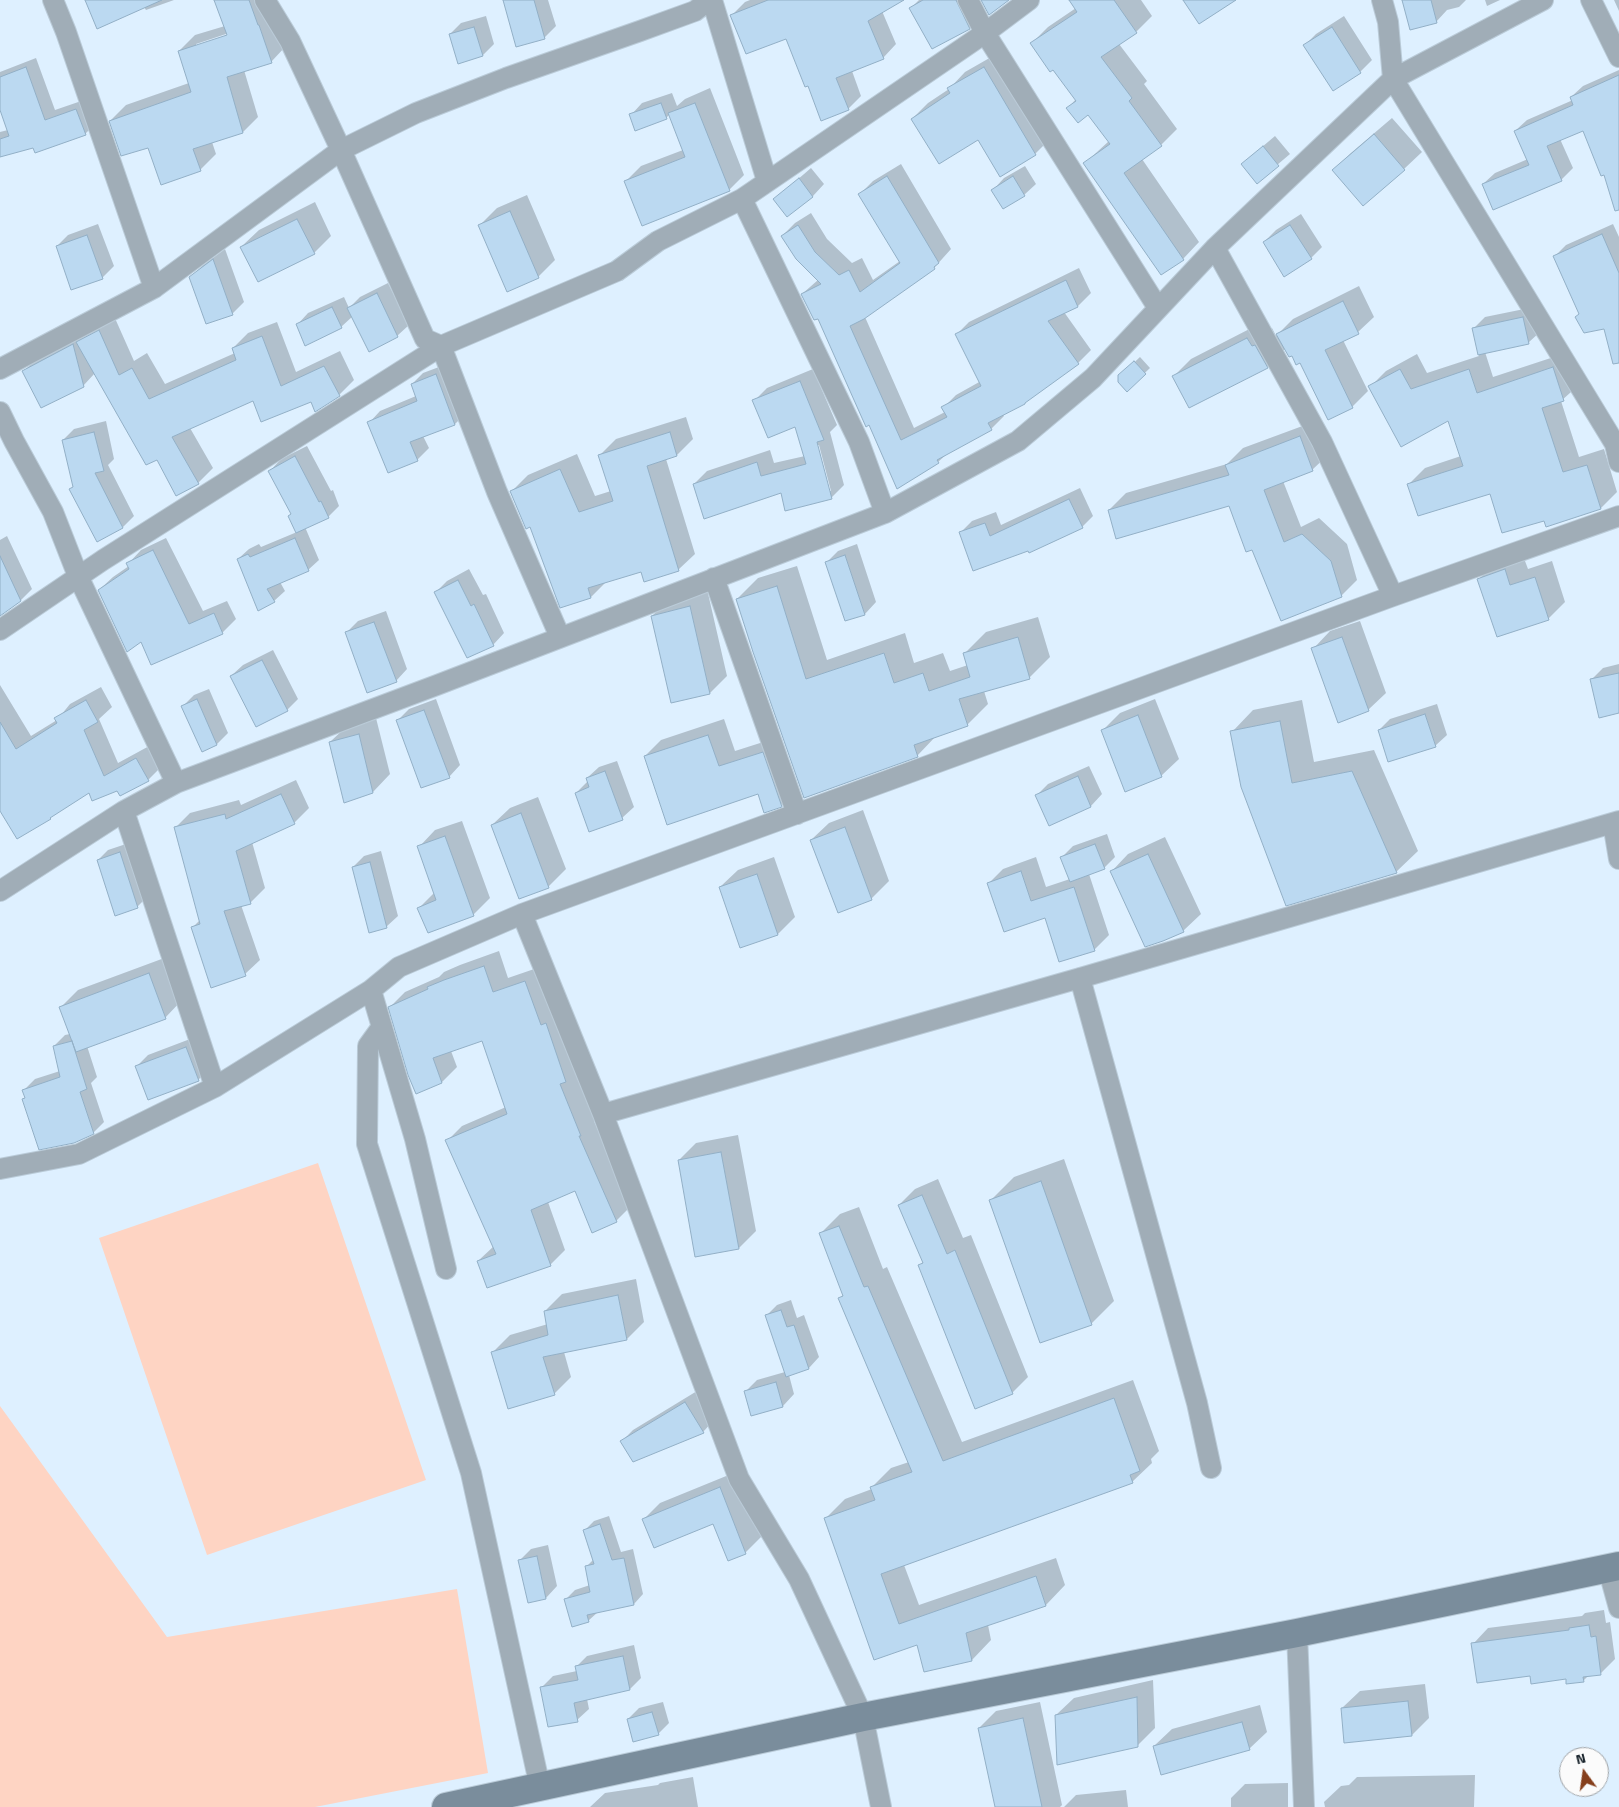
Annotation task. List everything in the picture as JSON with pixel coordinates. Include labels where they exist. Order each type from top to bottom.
[{"type":"street","points":[[52,0],[66,32],[154,288]]},
{"type":"street","points":[[265,0],[290,41],[342,150],[425,339],[441,346],[497,492],[560,637]]},
{"type":"street","points":[[0,370],[154,288],[342,150],[416,113],[506,78],[668,21],[695,10],[710,0],[767,181]]},
{"type":"street","points":[[968,0],[985,33],[1158,308]]},
{"type":"street","points":[[0,630],[78,576],[441,346],[617,270],[658,241],[742,198],[985,33],[1029,0]]},
{"type":"street","points":[[1382,0],[1388,22],[1393,79],[1618,449]]},
{"type":"street","points":[[0,891],[124,811],[176,783],[885,513],[1018,441],[1093,378],[1215,248],[1393,79],[1543,0]]},
{"type":"street","points":[[1591,0],[1619,57]]},
{"type":"street","points":[[742,198],[859,442],[885,513]]},
{"type":"street","points":[[1215,248],[1322,442],[1393,596]]},
{"type":"street","points":[[0,412],[53,512],[78,576],[176,783]]},
{"type":"street","points":[[0,1169],[79,1154],[215,1088],[371,990],[399,967],[522,914],[1393,596],[1619,516]]},
{"type":"street","points":[[714,578],[797,814]]},
{"type":"street","points":[[124,811],[215,1088]]},
{"type":"street","points":[[603,1114],[1616,822],[1619,859]]},
{"type":"street","points":[[522,914],[603,1114],[739,1479],[799,1579],[863,1716],[881,1807]]},
{"type":"street","points":[[1080,978],[1197,1403],[1211,1468]]},
{"type":"street","points":[[371,990],[414,1139],[446,1269]]},
{"type":"street","points":[[382,1028],[368,1046],[367,1144],[471,1473],[540,1787]]},
{"type":"street","points":[[458,1806],[863,1716],[1297,1633],[1614,1567],[1619,1608]]},
{"type":"street","points":[[1297,1633],[1304,1807]]},
{"type":"shaded area","points":[[318,1163],[426,1480],[207,1555],[99,1238]]},
{"type":"shaded area","points":[[0,1406],[167,1637],[457,1589],[488,1773],[315,1807],[0,1807]]},
{"type":"building","points":[[85,0],[162,0],[97,29]]},
{"type":"building","points":[[214,0],[249,0],[272,63],[227,77],[243,133],[193,149],[201,171],[161,185],[148,148],[121,156],[109,121],[191,92],[178,51],[227,35]]},
{"type":"building","points":[[503,0],[534,0],[545,39],[516,47]]},
{"type":"building","points":[[768,0],[904,0],[868,21],[884,59],[836,78],[849,110],[821,121],[808,86],[805,87],[786,39],[746,54],[730,15]]},
{"type":"building","points":[[923,0],[956,0],[970,29],[932,49],[909,8]]},
{"type":"building","points":[[981,0],[1009,0],[989,15]]},
{"type":"building","points":[[1069,0],[1114,0],[1137,33],[1101,57],[1132,98],[1129,101],[1162,146],[1124,173],[1184,260],[1161,275],[1083,163],[1110,144],[1088,115],[1078,123],[1066,108],[1076,101],[1053,70],[1050,72],[1030,43],[1077,12]]},
{"type":"building","points":[[1183,0],[1236,0],[1199,24]]},
{"type":"building","points":[[1402,0],[1431,0],[1437,23],[1410,30]]},
{"type":"building","points":[[474,27],[483,56],[458,64],[449,34]]},
{"type":"building","points":[[1332,27],[1361,73],[1333,91],[1303,45]]},
{"type":"building","points":[[26,67],[45,120],[76,109],[86,135],[35,153],[33,148],[0,157],[0,139],[9,136],[0,110],[0,77]]},
{"type":"building","points":[[984,67],[1036,155],[1000,177],[978,140],[939,164],[911,119],[950,93],[947,88]]},
{"type":"building","points":[[1619,75],[1619,210],[1615,211],[1604,175],[1601,176],[1583,131],[1547,146],[1562,181],[1493,210],[1482,184],[1529,165],[1514,131],[1573,105],[1570,97]]},
{"type":"building","points":[[661,103],[667,119],[635,131],[629,114]]},
{"type":"building","points":[[695,103],[730,191],[642,226],[624,181],[685,157],[668,113]]},
{"type":"building","points":[[1374,134],[1405,170],[1363,206],[1332,170]]},
{"type":"building","points":[[1263,146],[1279,166],[1257,184],[1241,164]]},
{"type":"building","points":[[887,176],[939,263],[934,267],[935,269],[864,319],[850,326],[901,440],[947,417],[941,407],[981,386],[955,334],[1066,280],[1078,307],[1048,321],[1079,364],[1025,404],[988,423],[992,430],[937,460],[939,463],[897,489],[869,425],[866,427],[818,319],[814,320],[801,294],[821,284],[796,259],[781,236],[798,225],[815,252],[839,275],[849,270],[860,292],[900,263],[858,194]]},
{"type":"building","points":[[1013,176],[1025,196],[1003,209],[991,190]]},
{"type":"building","points":[[799,178],[813,197],[787,217],[773,199]]},
{"type":"building","points":[[510,211],[539,278],[507,292],[478,225]]},
{"type":"building","points":[[297,219],[315,254],[258,282],[240,247]]},
{"type":"building","points":[[1290,225],[1312,259],[1284,277],[1263,242]]},
{"type":"building","points":[[1602,234],[1619,273],[1619,363],[1613,364],[1604,329],[1584,333],[1575,317],[1579,314],[1553,256]]},
{"type":"building","points":[[87,235],[103,279],[71,290],[56,246]]},
{"type":"building","points":[[213,259],[233,315],[206,324],[189,277]]},
{"type":"building","points":[[377,293],[398,337],[369,352],[347,308]]},
{"type":"building","points":[[1343,301],[1359,334],[1325,350],[1353,408],[1328,420],[1300,363],[1296,365],[1292,356],[1289,357],[1276,334]]},
{"type":"building","points":[[332,307],[342,328],[305,346],[296,324]]},
{"type":"building","points":[[1523,317],[1529,344],[1478,355],[1472,328]]},
{"type":"building","points":[[99,330],[119,375],[132,368],[149,399],[236,360],[232,348],[262,336],[281,386],[324,366],[340,396],[315,412],[311,402],[261,422],[253,401],[172,437],[199,484],[176,496],[157,460],[146,465],[76,342]]},
{"type":"building","points":[[1247,338],[1252,346],[1255,345],[1268,368],[1189,408],[1172,376]]},
{"type":"building","points":[[73,344],[84,387],[41,408],[22,371]]},
{"type":"building","points":[[1134,361],[1146,374],[1127,392],[1118,382],[1118,375]]},
{"type":"building","points":[[1553,367],[1564,401],[1542,408],[1563,472],[1587,465],[1601,509],[1546,527],[1544,521],[1502,533],[1490,494],[1418,516],[1407,484],[1463,466],[1448,421],[1401,447],[1368,386],[1400,369],[1411,389],[1469,369],[1477,393]]},
{"type":"building","points":[[436,374],[455,425],[410,442],[418,461],[388,473],[367,422],[417,401],[411,384]]},
{"type":"building","points":[[800,381],[824,440],[817,442],[832,499],[785,511],[781,493],[704,519],[693,484],[757,462],[761,476],[806,464],[795,427],[768,438],[752,400]]},
{"type":"building","points":[[94,432],[104,471],[95,473],[123,528],[97,542],[69,489],[73,487],[62,440]]},
{"type":"building","points":[[670,432],[677,456],[647,466],[679,571],[644,582],[641,572],[588,588],[591,598],[560,608],[530,527],[526,529],[510,491],[560,469],[579,512],[613,501],[598,455]]},
{"type":"building","points":[[1300,436],[1313,471],[1264,490],[1284,542],[1302,534],[1331,561],[1342,597],[1281,621],[1252,550],[1246,552],[1229,506],[1116,539],[1108,510],[1229,475],[1225,465]]},
{"type":"building","points":[[295,456],[329,518],[296,533],[288,516],[291,514],[268,471]]},
{"type":"building","points":[[1069,499],[1083,528],[1029,553],[1028,551],[973,571],[959,532],[985,523],[990,536]]},
{"type":"building","points":[[295,538],[309,571],[267,589],[275,602],[258,611],[237,559],[248,554],[250,557]]},
{"type":"building","points":[[153,550],[189,624],[214,613],[223,634],[151,665],[141,642],[127,652],[98,590],[129,569],[126,563]]},
{"type":"building","points":[[845,555],[865,615],[845,621],[825,562]]},
{"type":"building","points":[[0,556],[21,601],[0,616]]},
{"type":"building","points":[[1505,569],[1510,585],[1535,577],[1549,620],[1497,637],[1477,579]]},
{"type":"building","points":[[458,580],[471,606],[474,604],[494,646],[467,658],[434,592]]},
{"type":"building","points":[[777,586],[806,679],[884,653],[894,683],[923,673],[929,691],[970,677],[963,653],[1018,637],[1030,679],[959,699],[968,726],[914,745],[918,757],[804,798],[736,599]]},
{"type":"building","points":[[690,606],[710,694],[671,703],[651,616]]},
{"type":"building","points":[[374,622],[397,682],[367,693],[345,632]]},
{"type":"building","points":[[1342,637],[1369,711],[1338,723],[1311,648]]},
{"type":"building","points":[[262,660],[288,711],[256,727],[230,676]]},
{"type":"building","points":[[1619,673],[1619,713],[1599,718],[1590,679]]},
{"type":"building","points":[[197,699],[217,745],[202,752],[181,706]]},
{"type":"building","points":[[86,700],[98,722],[84,730],[104,776],[136,758],[149,781],[120,796],[117,791],[92,801],[89,793],[17,839],[0,811],[0,722],[16,749],[57,723],[54,718]]},
{"type":"building","points":[[424,710],[450,778],[421,788],[396,720]]},
{"type":"building","points":[[1425,714],[1436,747],[1388,762],[1378,730]]},
{"type":"building","points":[[1138,715],[1162,777],[1125,792],[1101,730]]},
{"type":"building","points":[[1280,721],[1292,783],[1352,771],[1397,873],[1286,906],[1241,787],[1230,731]]},
{"type":"building","points":[[359,734],[373,793],[344,803],[329,742]]},
{"type":"building","points":[[708,735],[719,766],[763,752],[782,807],[764,813],[758,794],[667,825],[644,756]]},
{"type":"building","points":[[605,771],[623,820],[589,832],[575,793],[589,787],[586,778]]},
{"type":"building","points":[[1078,776],[1091,807],[1049,826],[1035,795]]},
{"type":"building","points":[[281,794],[295,824],[236,851],[251,904],[224,911],[246,976],[211,988],[191,927],[200,924],[174,827],[225,814],[226,819]]},
{"type":"building","points":[[521,813],[549,888],[519,899],[491,825]]},
{"type":"building","points":[[845,827],[872,900],[838,913],[810,840]]},
{"type":"building","points":[[445,836],[474,916],[428,933],[417,908],[436,900],[417,846]]},
{"type":"building","points":[[1095,844],[1105,869],[1070,882],[1060,857]]},
{"type":"building","points":[[120,852],[138,908],[115,916],[97,860]]},
{"type":"building","points":[[1148,854],[1184,932],[1145,947],[1110,871]]},
{"type":"building","points":[[370,862],[387,928],[369,933],[352,867]]},
{"type":"building","points":[[1021,871],[1031,901],[1074,887],[1095,951],[1059,962],[1045,918],[1004,932],[987,883]]},
{"type":"building","points":[[757,874],[778,935],[740,948],[719,887]]},
{"type":"building","points":[[484,966],[493,992],[525,981],[541,1025],[546,1023],[566,1082],[560,1084],[581,1136],[579,1136],[617,1222],[592,1233],[575,1191],[531,1210],[551,1266],[487,1288],[477,1261],[496,1254],[445,1140],[507,1114],[482,1041],[433,1058],[442,1083],[416,1094],[408,1075],[388,1007],[428,989],[427,987]]},
{"type":"building","points":[[149,973],[166,1019],[76,1052],[59,1007]]},
{"type":"building","points":[[72,1041],[87,1089],[80,1092],[94,1134],[74,1143],[39,1150],[22,1099],[25,1098],[22,1090],[60,1077],[53,1046]]},
{"type":"building","points":[[186,1047],[199,1081],[148,1100],[135,1066]]},
{"type":"building","points":[[721,1152],[739,1249],[695,1257],[678,1160]]},
{"type":"building","points":[[1041,1181],[1092,1325],[1040,1343],[989,1200]]},
{"type":"building","points":[[922,1195],[947,1254],[955,1250],[1013,1394],[975,1409],[918,1265],[923,1263],[898,1205]]},
{"type":"building","points":[[839,1226],[864,1287],[868,1286],[943,1461],[1114,1398],[1140,1471],[1130,1475],[1133,1483],[881,1574],[899,1624],[1036,1576],[1046,1606],[966,1633],[972,1661],[924,1672],[917,1645],[874,1660],[824,1518],[875,1500],[870,1487],[912,1472],[838,1298],[843,1296],[819,1233]]},
{"type":"building","points":[[618,1295],[627,1340],[543,1357],[555,1395],[508,1409],[491,1352],[548,1335],[544,1311]]},
{"type":"building","points":[[781,1310],[787,1327],[794,1325],[809,1369],[786,1377],[765,1315]]},
{"type":"building","points":[[776,1382],[783,1407],[751,1416],[744,1391]]},
{"type":"building","points":[[685,1402],[704,1433],[633,1462],[620,1441]]},
{"type":"building","points":[[720,1487],[746,1554],[728,1561],[713,1524],[654,1548],[642,1519]]},
{"type":"building","points":[[600,1524],[612,1560],[624,1558],[634,1605],[587,1615],[589,1622],[572,1627],[564,1599],[590,1592],[585,1566],[594,1564],[583,1530]]},
{"type":"building","points":[[537,1556],[546,1599],[528,1603],[518,1560]]},
{"type":"building","points":[[1589,1625],[1591,1637],[1596,1636],[1601,1675],[1583,1677],[1584,1682],[1566,1684],[1566,1679],[1531,1684],[1530,1676],[1477,1683],[1471,1643],[1569,1630],[1569,1628]]},
{"type":"building","points":[[623,1656],[630,1690],[574,1703],[578,1722],[548,1727],[540,1687],[578,1680],[575,1666]]},
{"type":"building","points":[[1137,1697],[1138,1747],[1057,1765],[1055,1715]]},
{"type":"building","points":[[1408,1701],[1412,1736],[1344,1743],[1341,1708]]},
{"type":"building","points":[[652,1712],[659,1735],[633,1742],[627,1719]]},
{"type":"building","points":[[1023,1718],[1042,1807],[995,1807],[978,1728]]},
{"type":"building","points":[[1242,1722],[1250,1750],[1161,1775],[1153,1746]]}]
